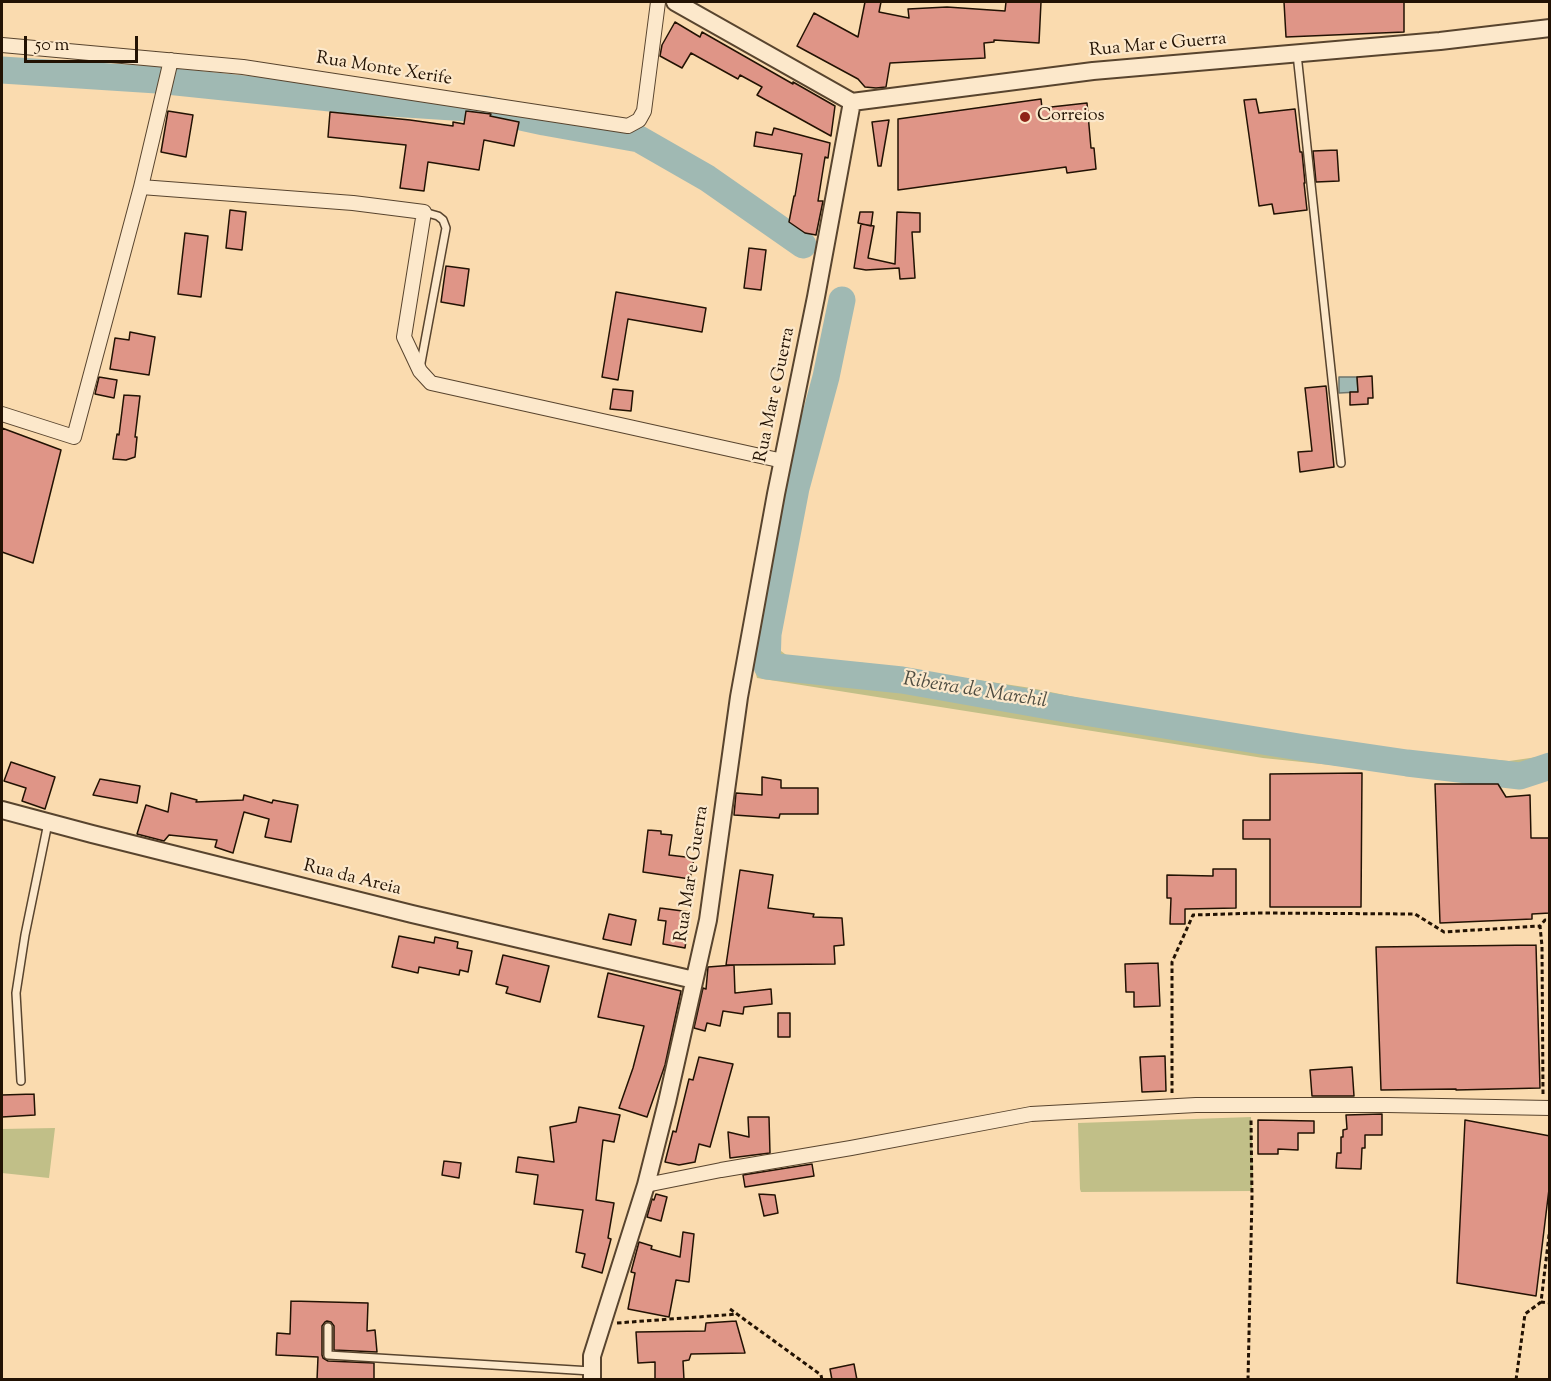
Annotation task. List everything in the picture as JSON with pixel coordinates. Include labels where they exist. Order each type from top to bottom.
[{"type":"street","name":"Rua Monte Xerife","points":[[2,45],[243,67],[628,126],[639,120],[644,111],[658,2]]},
{"type":"street","points":[[675,2],[852,102]]},
{"type":"street","name":"Rua Mar e Guerra","points":[[592,1375],[592,1356],[646,1185],[708,920],[739,697],[852,102],[1093,71],[1440,41],[1550,28]]},
{"type":"street","points":[[2,414],[74,437],[141,187],[171,60]]},
{"type":"street","points":[[141,187],[353,203],[424,212],[404,337],[420,371],[430,383],[783,461]]},
{"type":"street","name":"Rua da Areia","points":[[2,810],[412,914],[694,980]]},
{"type":"street","points":[[646,1185],[1031,1114],[1172,1106],[1251,1105],[1546,1108]]},
{"type":"lane","points":[[1296,53],[1341,464]]},
{"type":"lane","points":[[420,371],[446,228],[443,220],[438,216],[424,212]]},
{"type":"lane","points":[[21,1081],[16,993],[25,935],[48,822]]},
{"type":"lane","points":[[328,1327],[328,1355],[592,1375]]},
{"type":"path","points":[[1172,1106],[1172,962],[1193,915],[1415,914],[1444,933],[1540,926]]},
{"type":"path","points":[[1546,1108],[1540,926],[1545,920],[1550,920]]},
{"type":"path","points":[[1248,1380],[1252,1196],[1251,1105]]},
{"type":"path","points":[[1541,1302],[1550,1227]]},
{"type":"path","points":[[1516,1380],[1525,1314],[1541,1302],[1550,1303]]},
{"type":"path","points":[[730,1309],[821,1375],[822,1380]]},
{"type":"path","points":[[603,1324],[738,1314]]},
{"type":"shaded area","points":[[756,648],[777,648],[789,657],[865,663],[1031,688],[1180,719],[1382,749],[1509,761],[1544,756],[1549,753],[1549,778],[1537,783],[1509,784],[1432,773],[1263,758],[757,678],[754,667]]},
{"type":"shaded area","points":[[1251,1117],[1252,1191],[1081,1192],[1078,1123]]},
{"type":"shaded area","points":[[55,1128],[49,1178],[2,1173],[2,1129]]},
{"type":"water","points":[[1339,377],[1357,377],[1358,392],[1339,393]]},
{"type":"building","points":[[865,2],[881,2],[879,12],[909,18],[908,9],[947,7],[1005,11],[1006,2],[1041,2],[1039,43],[994,40],[994,42],[984,43],[985,58],[890,63],[886,87],[865,87],[858,79],[797,46],[814,13],[858,37]]},
{"type":"building","points":[[1284,2],[1404,2],[1404,32],[1286,37]]},
{"type":"building","points":[[675,22],[700,37],[702,32],[835,106],[831,136],[757,95],[762,87],[740,75],[738,79],[691,53],[682,68],[660,56],[662,45]]},
{"type":"building","points":[[1041,99],[1042,108],[1087,103],[1091,148],[1094,148],[1096,169],[1067,173],[1066,167],[898,190],[898,119]]},
{"type":"building","points":[[1256,99],[1259,113],[1295,109],[1300,152],[1302,152],[1307,210],[1274,214],[1272,204],[1259,206],[1244,100]]},
{"type":"building","points":[[168,111],[193,115],[186,157],[161,152]]},
{"type":"building","points":[[466,111],[491,114],[490,116],[519,122],[514,146],[484,140],[479,170],[428,162],[424,191],[400,188],[406,145],[328,137],[330,112],[453,126],[453,122],[464,124]]},
{"type":"building","points":[[889,120],[881,166],[878,166],[872,122]]},
{"type":"building","points":[[774,128],[830,143],[828,158],[825,157],[818,201],[823,201],[816,235],[805,233],[789,222],[802,154],[754,146],[756,132],[772,135]]},
{"type":"building","points":[[1337,150],[1339,181],[1316,182],[1313,151]]},
{"type":"building","points":[[230,210],[246,212],[242,250],[226,248]]},
{"type":"building","points":[[860,212],[873,212],[871,226],[858,223]]},
{"type":"building","points":[[897,212],[920,213],[920,232],[912,232],[915,278],[900,279],[899,268],[866,270],[854,268],[861,224],[874,226],[868,258],[895,264]]},
{"type":"building","points":[[185,233],[208,236],[201,297],[178,294]]},
{"type":"building","points":[[749,248],[766,250],[761,290],[744,288]]},
{"type":"building","points":[[446,266],[469,269],[464,306],[441,302]]},
{"type":"building","points":[[616,292],[706,308],[702,332],[628,319],[618,380],[602,377]]},
{"type":"building","points":[[130,332],[155,337],[149,375],[110,369],[115,338],[129,340]]},
{"type":"building","points":[[1372,376],[1373,398],[1368,398],[1368,404],[1350,405],[1350,392],[1358,392],[1357,377]]},
{"type":"building","points":[[99,377],[117,380],[114,398],[95,394]]},
{"type":"building","points":[[1326,386],[1334,467],[1300,472],[1298,452],[1312,451],[1305,388]]},
{"type":"building","points":[[613,389],[633,391],[631,411],[610,409]]},
{"type":"building","points":[[124,395],[140,396],[135,457],[126,460],[113,459],[117,434],[119,435]]},
{"type":"building","points":[[2,428],[61,450],[33,563],[2,552]]},
{"type":"building","points":[[11,762],[55,777],[45,809],[22,801],[26,788],[4,781]]},
{"type":"building","points":[[1362,773],[1361,907],[1270,907],[1270,839],[1243,839],[1243,820],[1270,820],[1270,774]]},
{"type":"building","points":[[762,777],[781,780],[781,788],[818,788],[818,814],[780,814],[779,818],[734,815],[736,793],[762,795]]},
{"type":"building","points":[[100,779],[140,786],[137,803],[93,795]]},
{"type":"building","points":[[1435,784],[1498,784],[1506,797],[1530,795],[1531,838],[1550,838],[1550,913],[1532,914],[1532,919],[1440,923]]},
{"type":"building","points":[[171,793],[197,800],[196,802],[243,800],[244,795],[272,803],[273,800],[298,805],[291,842],[265,837],[269,819],[244,812],[233,853],[215,847],[217,840],[169,835],[164,841],[137,834],[146,805],[168,812]]},
{"type":"building","points":[[648,830],[672,835],[669,855],[694,858],[690,879],[643,872]]},
{"type":"building","points":[[1213,869],[1236,869],[1236,908],[1185,909],[1185,924],[1170,924],[1171,898],[1167,898],[1167,875],[1213,876]]},
{"type":"building","points":[[740,870],[773,875],[768,908],[814,914],[813,917],[842,918],[844,945],[834,946],[835,964],[726,965]]},
{"type":"building","points":[[660,908],[690,912],[685,948],[663,944],[666,921],[658,920]]},
{"type":"building","points":[[609,914],[636,920],[631,945],[603,939]]},
{"type":"building","points":[[399,936],[434,943],[435,937],[458,942],[457,948],[472,951],[468,972],[460,970],[459,975],[419,967],[418,973],[392,967]]},
{"type":"building","points":[[1536,945],[1540,1088],[1381,1090],[1376,947]]},
{"type":"building","points":[[503,955],[549,966],[540,1002],[506,993],[508,987],[496,984]]},
{"type":"building","points":[[1158,963],[1160,1006],[1134,1007],[1134,992],[1126,992],[1125,964]]},
{"type":"building","points":[[734,965],[735,993],[771,989],[772,1004],[744,1007],[743,1014],[723,1011],[720,1026],[707,1023],[705,1031],[694,1028],[703,988],[706,989],[708,967]]},
{"type":"building","points":[[608,973],[681,991],[665,1065],[647,1117],[619,1108],[644,1026],[598,1017]]},
{"type":"building","points":[[778,1013],[790,1013],[790,1037],[778,1037]]},
{"type":"building","points":[[1165,1056],[1166,1091],[1142,1092],[1140,1057]]},
{"type":"building","points":[[699,1057],[733,1064],[710,1147],[699,1144],[695,1162],[679,1165],[665,1162],[673,1131],[676,1132],[689,1079],[693,1080]]},
{"type":"building","points":[[1352,1067],[1354,1096],[1312,1096],[1310,1070]]},
{"type":"building","points":[[34,1094],[35,1115],[2,1117],[2,1095]]},
{"type":"building","points":[[579,1107],[620,1115],[614,1142],[603,1140],[596,1200],[614,1203],[608,1238],[611,1239],[602,1273],[582,1267],[585,1254],[576,1252],[583,1210],[534,1204],[538,1175],[516,1172],[518,1157],[554,1162],[550,1127],[576,1122]]},
{"type":"building","points":[[1382,1114],[1382,1135],[1365,1135],[1361,1169],[1336,1168],[1337,1153],[1341,1153],[1341,1137],[1343,1137],[1343,1130],[1347,1129],[1346,1115]]},
{"type":"building","points":[[748,1117],[769,1117],[770,1153],[730,1158],[728,1132],[749,1137]]},
{"type":"building","points":[[1258,1120],[1314,1121],[1314,1133],[1298,1133],[1298,1150],[1278,1149],[1278,1154],[1258,1154]]},
{"type":"building","points":[[1465,1120],[1550,1136],[1550,1181],[1536,1296],[1457,1283]]},
{"type":"building","points":[[444,1161],[461,1163],[459,1178],[442,1175]]},
{"type":"building","points":[[812,1164],[814,1176],[745,1187],[743,1175]]},
{"type":"building","points":[[656,1194],[667,1197],[661,1221],[647,1217],[652,1199],[654,1200]]},
{"type":"building","points":[[759,1194],[775,1195],[778,1213],[764,1216]]},
{"type":"building","points":[[683,1232],[694,1234],[689,1282],[676,1280],[669,1317],[628,1309],[635,1273],[631,1272],[639,1242],[652,1246],[651,1249],[680,1257]]},
{"type":"building","points":[[291,1301],[368,1303],[367,1331],[375,1330],[377,1352],[334,1350],[334,1326],[327,1321],[322,1326],[322,1355],[328,1361],[374,1363],[374,1380],[317,1380],[318,1357],[276,1355],[277,1333],[290,1334]]},
{"type":"building","points":[[736,1321],[745,1353],[691,1354],[689,1360],[683,1361],[684,1380],[655,1380],[655,1362],[638,1363],[636,1332],[705,1331],[706,1323]]},
{"type":"building","points":[[854,1364],[857,1380],[832,1380],[830,1369]]},
{"type":"waterway","points":[[2,70],[157,80],[359,101],[484,109],[639,139],[707,178],[803,245]]},
{"type":"waterway","name":"Ribeira de Marchil","points":[[842,300],[826,377],[796,488],[768,634],[767,666],[902,680],[1066,709],[1407,763],[1520,776],[1550,766]]},
{"type":"place","name":"Correios","points":[[1025,117]]}]
